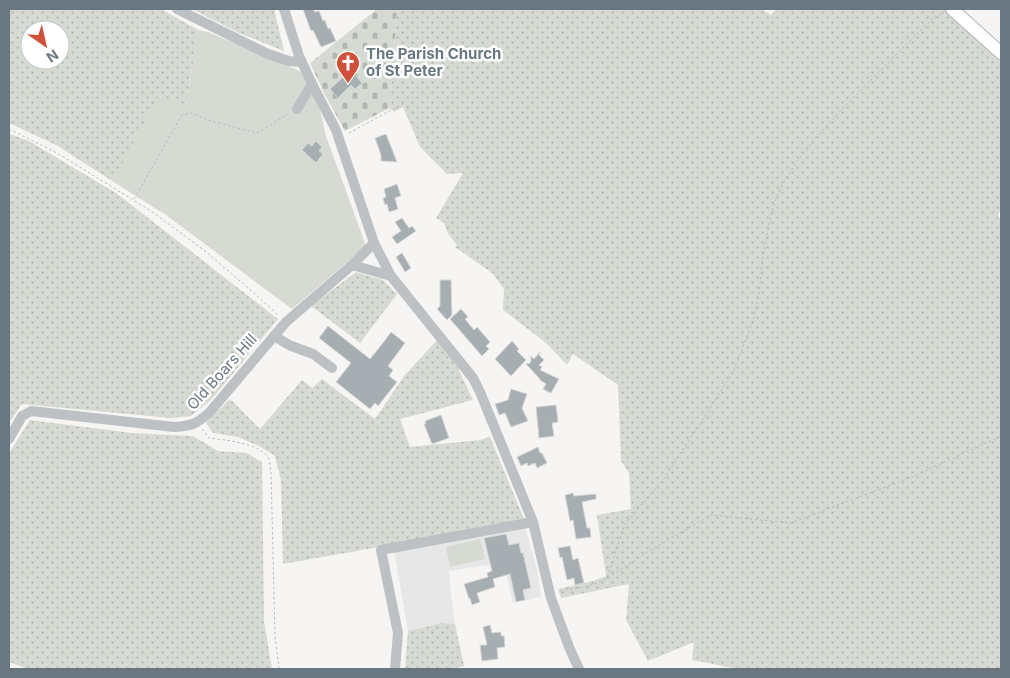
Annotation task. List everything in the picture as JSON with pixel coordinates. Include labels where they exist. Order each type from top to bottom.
[{"type":"main road","points":[[949,10],[1001,53]]},
{"type":"street","points":[[178,9],[268,54],[289,61],[302,62]]},
{"type":"street","points":[[284,9],[302,62],[336,130],[374,244],[392,276],[473,378],[480,392],[533,522],[549,592],[579,669]]},
{"type":"street","points":[[297,109],[312,84]]},
{"type":"street","name":"Old Boars Hill","points":[[9,439],[22,416],[31,412],[174,427],[197,423],[209,413],[286,322],[374,244]]},
{"type":"street","points":[[352,265],[392,276]]},
{"type":"street","points":[[274,336],[288,345],[313,354],[332,368]]},
{"type":"street","points":[[395,669],[398,633],[382,550],[533,522]]},
{"type":"path","points":[[607,578],[625,524],[663,480],[733,372],[753,321],[759,294],[762,262],[769,224],[774,204],[782,185],[813,141],[842,109],[932,19],[949,10]]},
{"type":"path","points":[[339,138],[404,103]]},
{"type":"path","points":[[134,200],[182,115],[191,113],[211,121],[257,133],[297,109]]},
{"type":"path","points":[[9,129],[57,153],[151,210],[205,250],[286,322]]},
{"type":"path","points":[[197,423],[209,438],[241,442],[259,449],[269,459],[271,472],[274,636],[279,669]]},
{"type":"path","points":[[549,592],[586,587],[602,581],[711,515],[791,524],[912,477],[1001,436]]},
{"type":"shaded area","points":[[525,527],[538,573],[541,597],[513,603],[504,565],[494,564],[449,571],[455,624],[441,623],[408,631],[394,551]]},
{"type":"green space","points":[[9,9],[161,9],[198,30],[186,107],[161,212],[56,145],[9,123]]},
{"type":"green space","points":[[192,9],[274,9],[284,51],[239,33]]},
{"type":"green space","points":[[377,9],[397,9],[390,108],[345,131],[310,63]]},
{"type":"green space","points":[[397,9],[761,9],[771,15],[776,9],[944,9],[1001,61],[1001,206],[998,217],[1001,219],[1001,669],[738,669],[692,660],[694,642],[648,661],[626,620],[629,584],[561,598],[558,589],[606,576],[597,515],[631,509],[629,473],[621,461],[618,385],[573,354],[567,365],[546,343],[503,310],[504,289],[492,273],[455,247],[457,245],[448,234],[444,223],[436,218],[463,173],[447,174],[420,147],[403,107],[394,112],[390,108]]},
{"type":"green space","points":[[198,30],[208,32],[301,72],[320,110],[326,136],[366,246],[292,309],[162,212],[113,181],[159,95],[186,107]]},
{"type":"green space","points":[[9,134],[27,140],[116,193],[278,319],[211,400],[191,416],[171,418],[22,404],[9,423]]},
{"type":"green space","points":[[356,272],[383,280],[397,294],[360,343],[311,306]]},
{"type":"green space","points":[[437,340],[456,364],[473,400],[400,419],[410,447],[480,440],[490,437],[524,519],[283,564],[281,480],[275,456],[261,447],[238,437],[213,433],[206,423],[230,399],[260,429],[302,380],[312,388],[322,379],[375,419],[404,376]]},
{"type":"green space","points":[[30,420],[132,433],[193,436],[218,451],[247,453],[262,462],[264,621],[272,669],[28,669],[9,662],[9,453]]},
{"type":"green space","points":[[480,539],[485,559],[450,567],[446,547]]},
{"type":"green space","points":[[441,623],[455,624],[464,666],[452,669],[405,669],[408,631]]},
{"type":"building","points":[[303,9],[319,11],[336,41],[321,47],[313,30],[311,31]]},
{"type":"building","name":"The Parish Church of St Peter","points":[[351,70],[362,83],[355,89],[351,85],[338,98],[330,89]]},
{"type":"building","points":[[386,134],[397,162],[381,161],[381,155],[375,138]]},
{"type":"building","points":[[316,141],[322,147],[319,151],[323,154],[316,163],[302,150],[308,143],[312,146]]},
{"type":"building","points":[[397,184],[401,196],[395,198],[398,209],[389,212],[383,198],[386,197],[384,189]]},
{"type":"building","points":[[402,218],[409,228],[412,226],[416,231],[397,244],[392,237],[401,231],[395,222]]},
{"type":"building","points":[[402,253],[411,268],[405,272],[396,257]]},
{"type":"building","points":[[440,280],[451,280],[452,315],[447,320],[437,309],[440,306]]},
{"type":"building","points":[[461,309],[468,317],[465,319],[474,330],[477,327],[490,342],[486,346],[489,349],[482,356],[450,319]]},
{"type":"building","points":[[328,326],[370,359],[391,332],[405,343],[388,366],[393,370],[389,376],[397,382],[378,406],[375,403],[370,409],[336,382],[351,363],[319,338]]},
{"type":"building","points":[[512,341],[519,349],[517,351],[526,360],[511,376],[495,359]]},
{"type":"building","points":[[540,352],[539,355],[544,360],[539,365],[542,367],[540,370],[559,379],[551,393],[543,389],[546,384],[526,364],[529,364],[531,361],[531,356],[534,359]]},
{"type":"building","points":[[511,389],[527,394],[522,408],[528,421],[511,427],[505,413],[499,415],[495,404],[508,400]]},
{"type":"building","points":[[556,405],[558,422],[552,423],[554,436],[539,438],[536,407]]},
{"type":"building","points":[[441,415],[449,438],[432,444],[424,424],[426,424],[425,421]]},
{"type":"building","points":[[538,447],[547,463],[537,468],[535,463],[528,466],[527,463],[521,466],[517,457]]},
{"type":"building","points":[[573,493],[574,496],[596,494],[596,499],[582,502],[587,528],[590,528],[591,537],[576,539],[573,520],[570,521],[565,495]]},
{"type":"building","points":[[506,534],[509,545],[519,543],[531,588],[523,590],[525,600],[516,602],[510,574],[493,579],[495,587],[477,593],[480,602],[472,605],[464,584],[488,577],[487,573],[492,571],[484,538]]},
{"type":"building","points":[[570,546],[573,560],[578,558],[584,583],[575,585],[574,578],[567,580],[558,548]]},
{"type":"building","points":[[490,625],[492,633],[501,632],[501,636],[504,636],[505,647],[497,648],[498,659],[482,661],[480,645],[487,645],[483,627]]},
{"type":"place","name":"The Parish Church of St Peter","points":[[348,84]]}]
